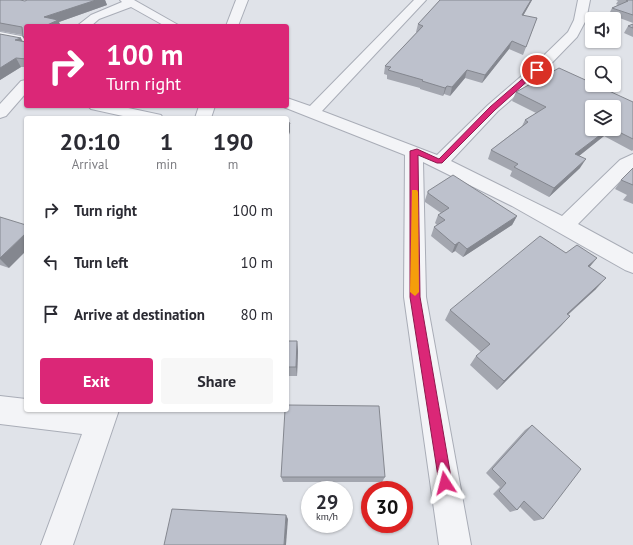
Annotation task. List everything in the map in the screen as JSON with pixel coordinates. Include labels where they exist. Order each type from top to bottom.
[{"type":"street","points":[[233,24],[242,0]]},
{"type":"street","points":[[313,112],[420,0]]},
{"type":"street","points":[[440,162],[493,108],[537,70],[573,34],[580,20],[584,0]]},
{"type":"street","points":[[86,24],[95,17],[129,1],[170,24]]},
{"type":"street","points":[[0,36],[24,41]]},
{"type":"street","points":[[0,113],[20,89]]},
{"type":"street","points":[[289,104],[440,162],[520,201],[633,264]]},
{"type":"street","points":[[106,108],[145,116]]},
{"type":"street","points":[[414,151],[415,297],[456,545]]},
{"type":"street","points":[[564,226],[626,164],[633,160]]},
{"type":"street","points":[[0,410],[24,411]]},
{"type":"street","points":[[34,412],[103,416],[57,545]]},
{"type":"building","points":[[0,0],[96,0],[44,17],[58,20],[49,24],[24,24],[23,37],[22,27],[0,23]]},
{"type":"building","points":[[440,0],[531,0],[522,15],[537,18],[526,47],[512,41],[485,75],[467,70],[452,87],[447,86],[445,88],[388,70],[391,67],[385,66],[423,26],[418,24]]},
{"type":"building","points":[[626,0],[633,0],[633,15],[612,8],[628,1]]},
{"type":"building","points":[[0,34],[21,38],[15,40],[24,42],[24,59],[16,58],[0,68]]},
{"type":"building","points":[[559,68],[585,80],[585,92],[611,92],[633,102],[633,139],[621,133],[621,100],[585,100],[585,136],[599,136],[575,154],[586,159],[554,188],[514,167],[518,164],[491,150],[528,122],[525,120],[546,107],[516,92]]},
{"type":"building","points":[[633,168],[633,185],[621,180]]},
{"type":"building","points":[[453,175],[517,216],[467,249],[459,242],[455,245],[434,227],[445,220],[438,215],[449,208],[428,193],[428,191]]},
{"type":"building","points":[[0,217],[24,224],[24,235],[0,258]]},
{"type":"building","points":[[540,236],[566,253],[577,245],[597,258],[588,266],[606,278],[567,314],[570,316],[504,381],[476,356],[490,344],[450,310]]},
{"type":"building","points":[[289,341],[297,341],[296,367],[289,367]]},
{"type":"building","points":[[289,405],[379,406],[385,477],[281,477],[285,412],[289,412]]},
{"type":"building","points":[[532,425],[581,469],[543,519],[524,501],[517,510],[499,491],[506,483],[492,469]]},
{"type":"building","points":[[172,509],[286,515],[284,545],[164,545]]},
{"type":"slow traffic","points":[[414,192],[415,292]]},
{"type":"route","points":[[445,483],[415,297],[414,151],[440,162],[493,108],[537,70]]}]
